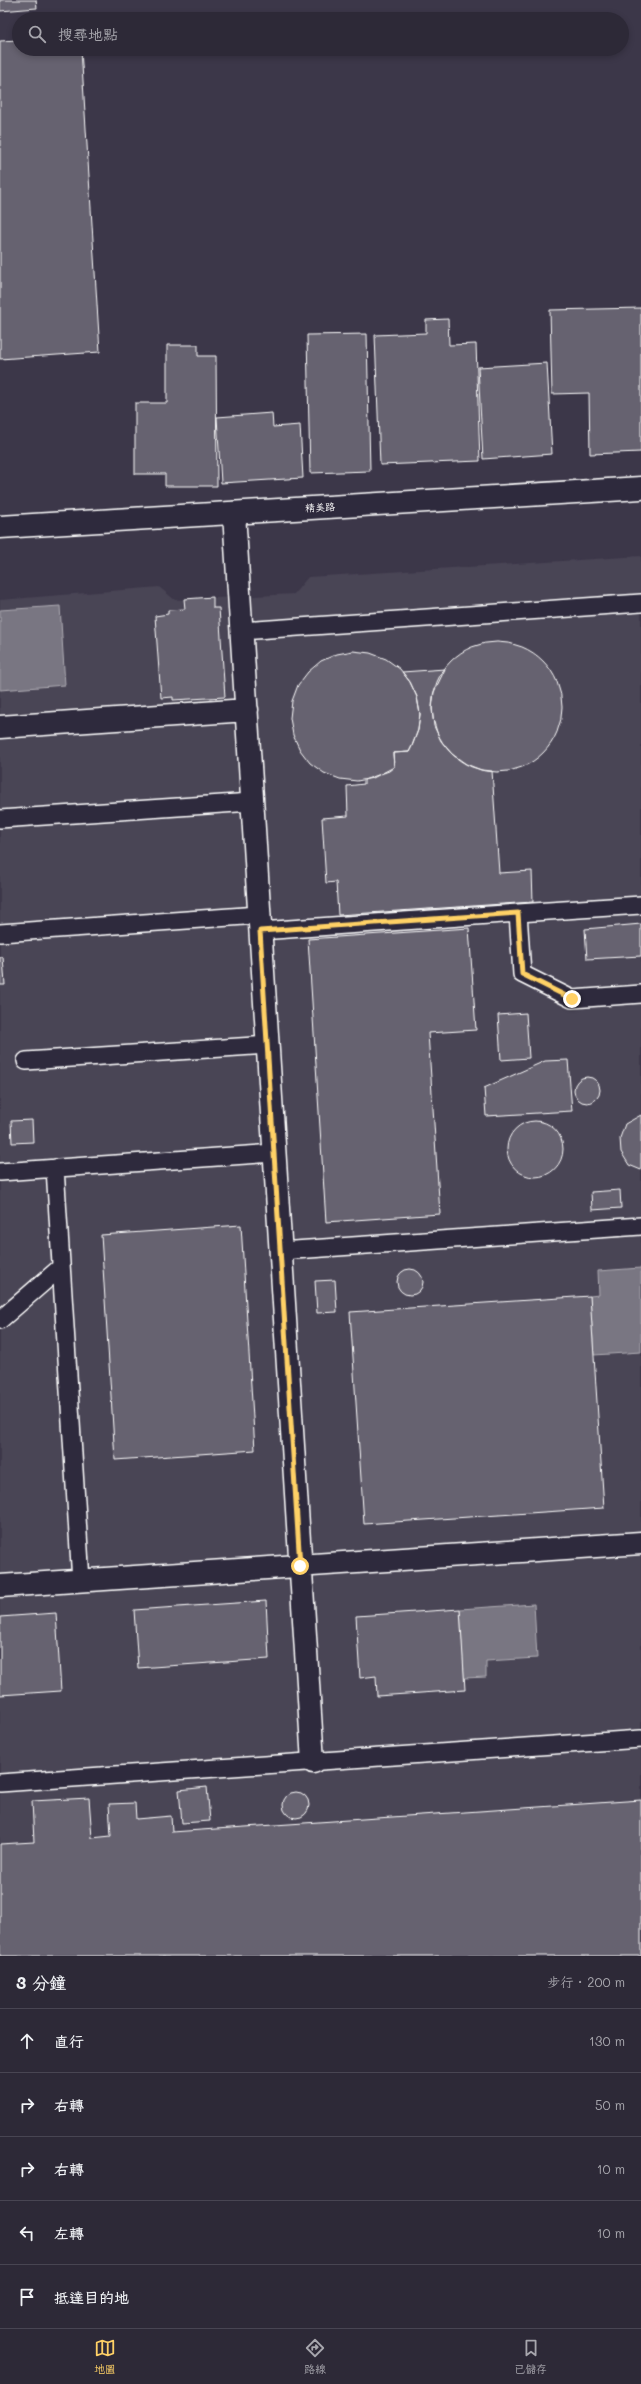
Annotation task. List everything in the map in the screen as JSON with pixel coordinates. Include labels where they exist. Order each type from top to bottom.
[{"type":"street","name":"精美路","points":[[0,528],[234,512],[641,488]]},
{"type":"street","points":[[234,512],[313,1762]]},
{"type":"street","points":[[0,727],[246,710]]},
{"type":"street","points":[[0,1586],[641,1542]]},
{"type":"lane","points":[[242,631],[641,603]]},
{"type":"lane","points":[[0,819],[252,802]]},
{"type":"lane","points":[[0,933],[518,913],[641,904]]},
{"type":"lane","points":[[518,913],[522,974],[572,999],[641,994]]},
{"type":"lane","points":[[26,1061],[268,1045]]},
{"type":"lane","points":[[0,1172],[274,1153]]},
{"type":"lane","points":[[55,1168],[81,1581]]},
{"type":"lane","points":[[280,1251],[641,1226]]},
{"type":"lane","points":[[0,1320],[61,1266]]},
{"type":"lane","points":[[0,1783],[641,1739]]},
{"type":"shaded area","points":[[641,556],[641,1956],[0,1956],[0,600],[159,587],[175,600],[294,594],[308,577]]},
{"type":"shaded area","points":[[60,606],[65,685],[0,690],[0,610]]},
{"type":"shaded area","points":[[641,1268],[641,1352],[594,1355],[590,1296],[599,1295],[598,1271]]},
{"type":"shaded area","points":[[534,1604],[537,1658],[486,1661],[486,1677],[464,1678],[460,1609]]},
{"type":"building","points":[[0,0],[36,0],[37,8],[0,11]]},
{"type":"building","points":[[12,40],[12,56],[81,56],[100,352],[0,359],[0,41]]},
{"type":"building","points":[[641,308],[641,452],[590,454],[589,393],[552,394],[550,310]]},
{"type":"building","points":[[448,319],[449,345],[476,344],[480,461],[380,465],[375,335],[426,333],[426,320]]},
{"type":"building","points":[[367,334],[370,471],[310,473],[307,335]]},
{"type":"building","points":[[167,345],[198,345],[198,356],[216,356],[217,486],[165,486],[165,474],[135,474],[135,403],[167,403]]},
{"type":"building","points":[[547,363],[552,454],[483,459],[478,367]]},
{"type":"building","points":[[272,413],[273,427],[300,425],[303,478],[221,483],[217,417]]},
{"type":"building","points":[[213,597],[213,608],[219,608],[225,697],[173,700],[173,697],[161,698],[155,616],[168,614],[168,610],[185,609],[184,599]]},
{"type":"building","points":[[497,642],[522,647],[543,661],[557,682],[562,707],[557,732],[543,753],[522,767],[497,772],[472,767],[451,753],[437,732],[432,707],[437,682],[451,661],[472,647]]},
{"type":"building","points":[[353,651],[370,653],[386,659],[400,669],[410,682],[417,697],[420,714],[418,730],[409,752],[393,753],[394,767],[373,778],[357,781],[340,779],[324,773],[310,763],[300,750],[293,735],[290,718],[292,701],[298,685],[308,672],[321,661],[337,654]]},
{"type":"building","points":[[445,669],[434,692],[432,709],[434,726],[441,741],[452,754],[466,764],[481,770],[492,771],[499,873],[532,871],[533,902],[338,915],[336,882],[326,883],[322,818],[348,816],[347,786],[364,784],[364,780],[389,771],[394,767],[393,753],[409,752],[418,730],[420,714],[417,697],[410,682],[402,672]]},
{"type":"building","points":[[641,924],[641,956],[587,959],[585,929]]},
{"type":"building","points":[[469,928],[476,1030],[428,1033],[440,1214],[326,1222],[308,939]]},
{"type":"building","points":[[0,957],[3,957],[5,985],[0,985]]},
{"type":"building","points":[[526,1013],[529,1058],[501,1060],[498,1015]]},
{"type":"building","points":[[568,1060],[572,1111],[486,1116],[484,1088],[545,1061]]},
{"type":"building","points":[[587,1077],[596,1081],[600,1090],[596,1099],[587,1103],[578,1099],[574,1090],[578,1081]]},
{"type":"building","points":[[641,1115],[641,1170],[629,1165],[621,1152],[620,1138],[625,1124]]},
{"type":"building","points":[[32,1120],[33,1142],[12,1143],[11,1121]]},
{"type":"building","points":[[535,1121],[546,1123],[555,1129],[561,1138],[563,1149],[561,1160],[555,1169],[546,1175],[535,1177],[524,1175],[515,1169],[509,1160],[507,1149],[509,1138],[515,1129],[524,1123]]},
{"type":"building","points":[[620,1190],[621,1208],[592,1210],[591,1192]]},
{"type":"building","points":[[241,1225],[255,1450],[115,1460],[101,1235]]},
{"type":"building","points":[[410,1269],[419,1273],[423,1282],[419,1291],[410,1295],[401,1291],[397,1282],[401,1273]]},
{"type":"building","points":[[335,1280],[337,1312],[317,1313],[315,1281]]},
{"type":"building","points":[[590,1296],[604,1508],[364,1524],[350,1312]]},
{"type":"building","points":[[266,1601],[269,1659],[138,1668],[134,1610]]},
{"type":"building","points":[[460,1609],[465,1690],[377,1696],[376,1676],[360,1678],[356,1616]]},
{"type":"building","points":[[56,1613],[61,1691],[0,1695],[0,1617]]},
{"type":"building","points":[[207,1787],[210,1821],[182,1823],[179,1790]]},
{"type":"building","points":[[296,1792],[305,1796],[309,1805],[305,1814],[296,1818],[287,1814],[283,1805],[287,1796]]},
{"type":"building","points":[[89,1798],[92,1838],[111,1836],[109,1804],[135,1803],[136,1819],[171,1816],[172,1832],[641,1800],[641,1956],[0,1956],[0,1844],[34,1842],[32,1801]]},
{"type":"route","points":[[300,1566],[260,931],[518,913],[522,974],[572,999]]}]
